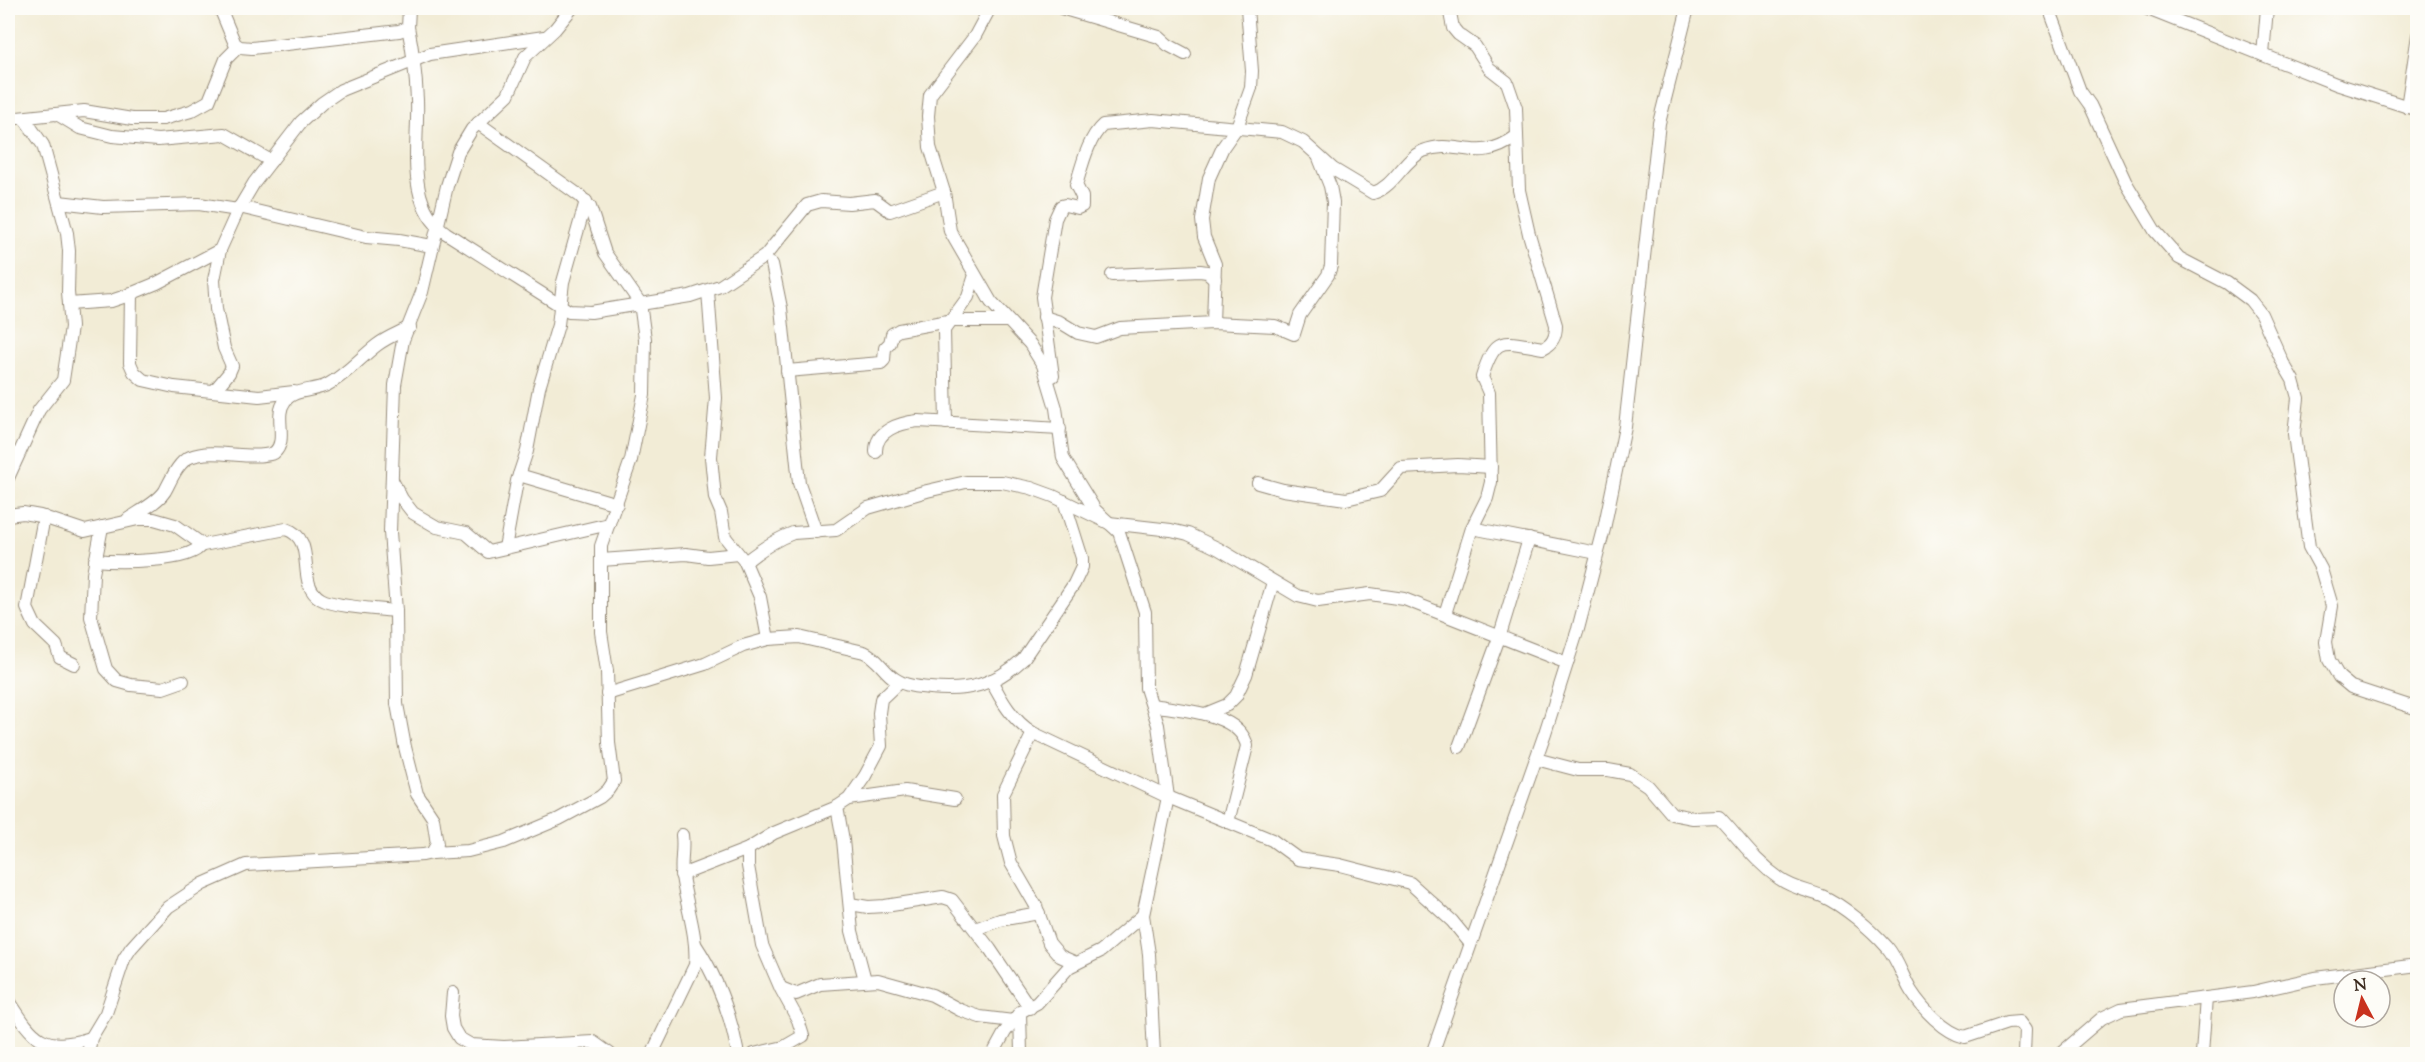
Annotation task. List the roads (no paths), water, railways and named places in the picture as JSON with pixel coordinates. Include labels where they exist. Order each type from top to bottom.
[{"type":"street","points":[[220,8],[238,47],[252,48],[399,31],[408,27]]},
{"type":"street","points":[[409,8],[408,27],[417,97],[416,169],[423,203],[429,217],[437,227],[561,307],[574,312],[591,312],[708,291],[736,277],[765,256],[807,205],[813,202],[849,203],[875,200],[890,211],[944,192]]},
{"type":"street","points":[[432,853],[437,844],[433,818],[417,794],[399,715],[396,611],[390,532],[395,385],[401,349],[422,292],[437,227],[458,152],[464,139],[508,95],[525,57],[572,8]]},
{"type":"street","points":[[990,8],[975,36],[937,84],[929,99],[930,147],[944,192],[952,234],[991,302],[1033,348],[1043,365],[1053,392]]},
{"type":"street","points":[[1060,8],[1159,37],[1185,54]]},
{"type":"street","points":[[1213,322],[1214,260],[1202,230],[1206,193],[1209,178],[1222,147],[1238,127],[1252,78],[1247,8]]},
{"type":"street","points":[[1446,615],[1472,528],[1487,498],[1491,467],[1489,393],[1482,377],[1493,349],[1498,344],[1506,342],[1543,348],[1553,340],[1556,333],[1556,325],[1529,234],[1520,190],[1516,108],[1507,82],[1489,68],[1475,46],[1453,28],[1449,8]]},
{"type":"street","points":[[1432,1054],[1536,759],[1567,663],[1597,553],[1625,427],[1659,123],[1688,8]]},
{"type":"street","points":[[2051,8],[2080,91],[2090,105],[2125,181],[2155,231],[2180,258],[2227,283],[2250,300],[2261,314],[2293,380],[2298,398],[2294,434],[2309,547],[2320,569],[2332,606],[2326,642],[2329,660],[2339,678],[2351,687],[2418,709]]},
{"type":"street","points":[[2142,8],[2354,91],[2412,109],[2418,35]]},
{"type":"street","points":[[2263,55],[2267,8]]},
{"type":"street","points":[[214,391],[232,366],[224,348],[216,309],[214,280],[220,250],[239,208],[254,183],[301,122],[322,103],[346,88],[412,60],[438,53],[545,36]]},
{"type":"street","points":[[8,119],[88,111],[148,120],[191,111],[209,101],[226,59],[238,47]]},
{"type":"street","points":[[57,114],[80,128],[111,136],[158,140],[224,134],[271,161]]},
{"type":"street","points":[[8,478],[39,410],[63,380],[71,327],[67,277],[69,243],[43,145],[24,118]]},
{"type":"street","points":[[1154,1054],[1149,954],[1143,915],[1168,796],[1159,730],[1146,688],[1145,612],[1119,532],[1091,504],[1067,468],[1062,455],[1042,297],[1057,211],[1063,205],[1078,208],[1082,206],[1082,197],[1076,185],[1086,156],[1102,125],[1153,120],[1271,130],[1294,136],[1344,176],[1373,193],[1382,188],[1421,152],[1448,148],[1486,152],[1506,144],[1517,136]]},
{"type":"street","points":[[88,1054],[91,1038],[106,1013],[124,958],[162,913],[202,884],[246,866],[468,851],[504,842],[559,819],[608,790],[614,779],[609,743],[601,632],[601,546],[631,460],[644,395],[646,355],[640,303],[605,253],[592,210],[586,201],[478,123]]},
{"type":"street","points":[[1044,317],[1060,322],[1078,333],[1096,337],[1120,328],[1213,322],[1275,326],[1290,333],[1295,332],[1300,315],[1328,275],[1330,266],[1333,202],[1330,186],[1317,154]]},
{"type":"street","points":[[505,548],[519,475],[528,451],[537,397],[561,307],[562,282],[586,201]]},
{"type":"street","points":[[59,202],[98,207],[199,204],[239,208],[366,237],[432,246]]},
{"type":"street","points":[[69,304],[111,301],[158,283],[220,250]]},
{"type":"street","points":[[772,264],[781,308],[799,483],[816,532]]},
{"type":"street","points":[[1112,275],[1200,271],[1207,272],[1215,279]]},
{"type":"street","points":[[946,423],[945,327],[968,297],[974,278]]},
{"type":"street","points":[[708,291],[716,398],[711,457],[713,484],[725,537],[741,558],[760,597],[768,639]]},
{"type":"street","points":[[131,293],[130,363],[136,375],[148,381],[259,396],[304,392]]},
{"type":"street","points":[[788,370],[881,363],[885,357],[885,348],[896,330],[948,321],[1008,321]]},
{"type":"street","points":[[125,521],[163,494],[178,469],[189,458],[205,454],[259,456],[274,453],[281,436],[282,405],[292,395],[320,388],[339,378],[379,343],[410,327]]},
{"type":"street","points":[[876,452],[875,447],[883,432],[899,425],[918,421],[1060,429]]},
{"type":"street","points":[[1258,483],[1302,494],[1346,499],[1380,491],[1401,468],[1458,465],[1491,467]]},
{"type":"street","points":[[519,475],[617,504]]},
{"type":"street","points":[[391,479],[409,509],[432,524],[466,532],[488,552],[609,524]]},
{"type":"street","points":[[601,560],[686,554],[741,558],[786,535],[838,529],[872,507],[966,482],[987,481],[1019,485],[1064,501],[1109,523],[1154,527],[1188,534],[1309,600],[1374,594],[1404,599],[1567,663]]},
{"type":"street","points":[[607,694],[705,664],[743,646],[768,639],[799,637],[858,650],[873,657],[892,678],[918,687],[960,690],[990,680],[1014,667],[1035,645],[1081,571],[1082,558],[1064,501]]},
{"type":"street","points":[[8,515],[23,513],[44,517],[79,530],[91,531],[125,521],[147,518],[163,521],[183,530],[201,545]]},
{"type":"street","points":[[44,517],[27,608],[35,625],[56,645],[60,657],[74,664]]},
{"type":"street","points":[[102,527],[90,594],[91,616],[109,673],[120,682],[139,686],[163,688],[183,681]]},
{"type":"street","points":[[1472,528],[1597,553]]},
{"type":"street","points":[[95,560],[114,562],[170,557],[196,552],[201,545],[275,530],[290,530],[300,537],[303,544],[309,587],[314,594],[328,602],[396,611]]},
{"type":"street","points":[[1459,747],[1500,635],[1529,539]]},
{"type":"street","points":[[1205,714],[1227,705],[1236,696],[1246,675],[1273,582]]},
{"type":"street","points":[[990,680],[1004,704],[1023,726],[1033,733],[1168,796],[1276,842],[1298,859],[1340,865],[1410,883],[1452,921],[1470,943]]},
{"type":"street","points":[[681,875],[748,849],[774,833],[837,807],[849,799],[880,748],[881,699],[899,682]]},
{"type":"street","points":[[1152,705],[1205,714],[1234,726],[1246,741],[1247,746],[1228,822]]},
{"type":"street","points":[[1033,733],[1003,794],[1004,836],[1011,863],[1039,913],[1051,946],[1060,956],[1076,963]]},
{"type":"street","points":[[1536,759],[1578,770],[1608,770],[1630,774],[1648,786],[1672,814],[1693,818],[1719,818],[1747,851],[1781,881],[1835,902],[1865,926],[1891,952],[1920,1004],[1938,1021],[1958,1036],[1965,1037],[2007,1023],[2019,1022],[2025,1030],[2024,1054]]},
{"type":"street","points":[[849,799],[905,791],[956,799]]},
{"type":"street","points":[[837,807],[843,840],[852,931],[865,980]]},
{"type":"street","points":[[652,1054],[694,965],[694,943],[681,875],[684,849],[682,835]]},
{"type":"street","points":[[748,849],[748,866],[762,945],[780,987],[798,1020],[803,1037],[784,1047],[754,1054]]},
{"type":"street","points":[[850,904],[885,906],[943,897],[952,900],[975,928],[1021,1014],[1021,1054]]},
{"type":"street","points":[[975,928],[1000,920],[1039,913]]},
{"type":"street","points":[[993,1054],[1021,1014],[1045,996],[1062,973],[1076,963],[1101,951],[1143,915]]},
{"type":"street","points":[[694,943],[717,984],[733,1030],[738,1054]]},
{"type":"street","points":[[2060,1054],[2102,1018],[2121,1009],[2253,992],[2315,978],[2418,965]]},
{"type":"street","points":[[780,987],[794,994],[820,984],[880,980],[932,995],[960,1010],[980,1017],[1021,1014]]},
{"type":"street","points":[[453,993],[451,1016],[453,1028],[459,1038],[471,1045],[504,1047],[593,1042],[600,1044],[610,1054]]},
{"type":"street","points":[[2202,1054],[2206,998]]},
{"type":"street","points":[[8,999],[30,1033],[41,1040],[60,1044],[91,1038]]}]
